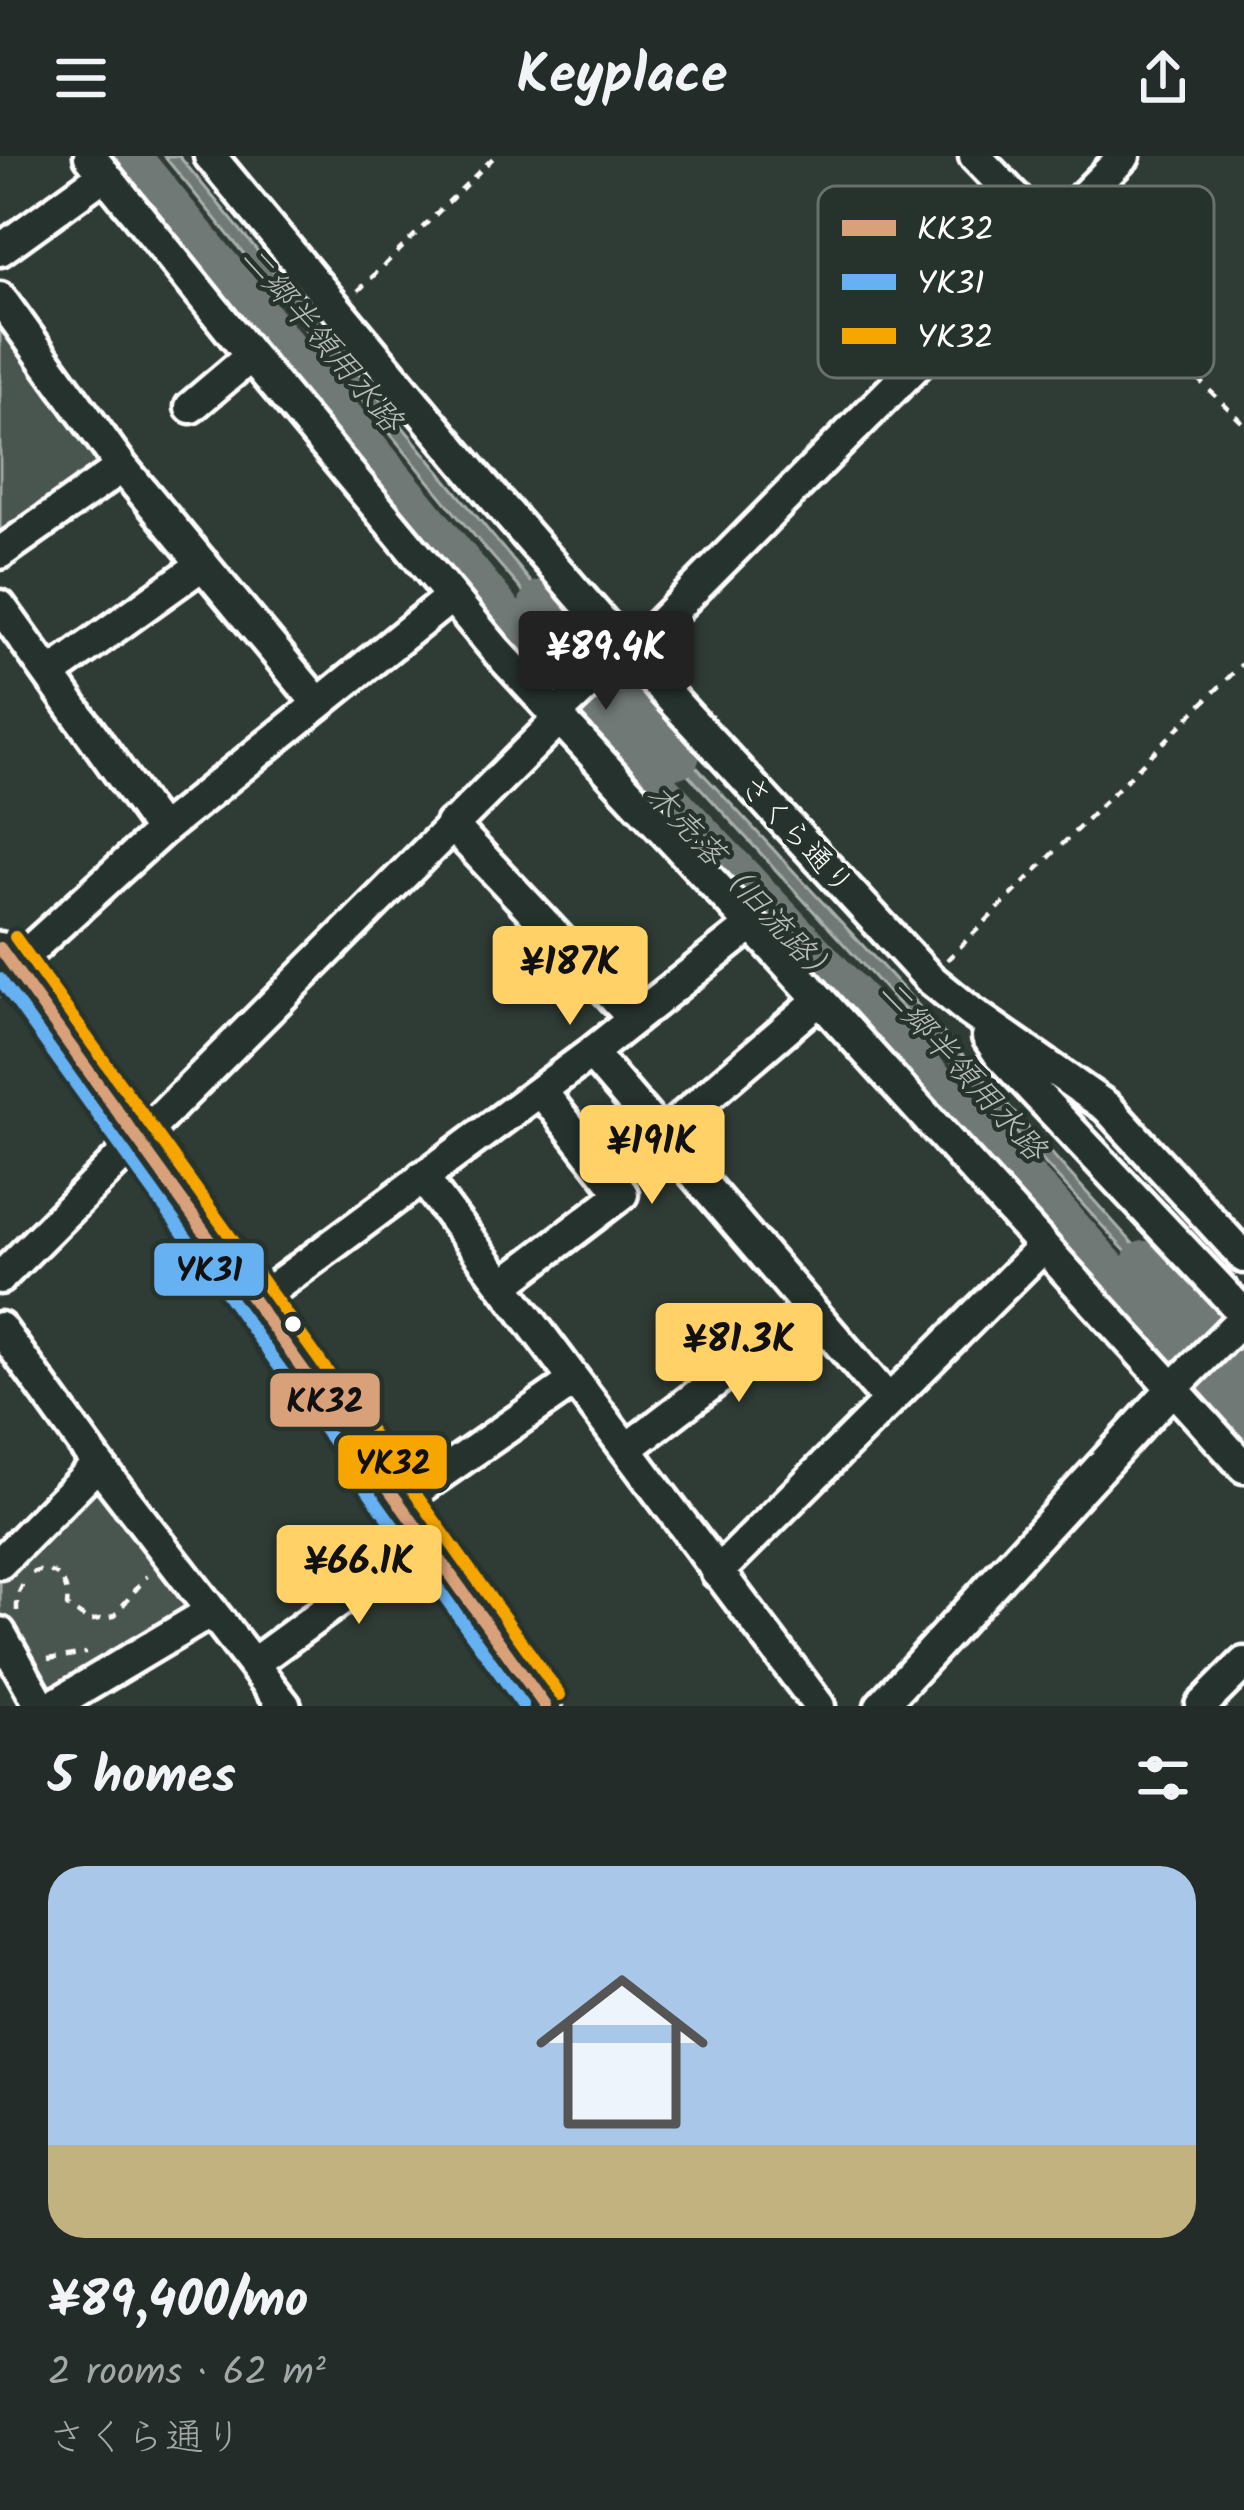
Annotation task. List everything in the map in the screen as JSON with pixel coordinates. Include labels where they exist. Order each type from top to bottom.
[{"type":"street","name":"さくら通り","points":[[210,156],[622,655],[929,978],[1107,1107],[1244,1257]]},
{"type":"street","points":[[975,156],[1004,186]]},
{"type":"street","points":[[1096,186],[1124,156]]},
{"type":"street","points":[[0,250],[97,165],[451,597],[1043,1246],[1178,1383],[1244,1467]]},
{"type":"street","points":[[0,298],[122,467],[318,703]]},
{"type":"street","points":[[191,407],[251,356]]},
{"type":"street","points":[[0,1278],[557,717],[904,378]]},
{"type":"street","points":[[0,553],[122,467]]},
{"type":"street","points":[[50,674],[203,564]]},
{"type":"street","points":[[451,597],[161,831],[25,956],[5,967],[136,1139],[545,1706]]},
{"type":"street","points":[[0,606],[161,831]]},
{"type":"street","points":[[451,824],[634,1019]]},
{"type":"street","points":[[255,1302],[591,1053],[752,925]]},
{"type":"street","points":[[662,1135],[819,1000]]},
{"type":"street","name":"さくら通り","points":[[971,1012],[1000,1055],[1241,1320]]},
{"type":"street","points":[[591,1053],[888,1400]]},
{"type":"street","points":[[504,1284],[622,1194],[541,1090]]},
{"type":"street","points":[[422,1177],[819,1706]]},
{"type":"street","points":[[717,1573],[1043,1246]]},
{"type":"street","points":[[628,1448],[811,1309]]},
{"type":"street","points":[[881,1706],[1241,1320]]},
{"type":"street","points":[[0,1328],[98,1464],[285,1706]]},
{"type":"street","points":[[400,1502],[574,1382]]},
{"type":"street","points":[[0,1563],[98,1464]]},
{"type":"street","points":[[254,1663],[425,1538]]},
{"type":"street","points":[[53,1706],[212,1611]]},
{"type":"street","points":[[0,1634],[40,1706]]},
{"type":"street","points":[[1206,1705],[1244,1663]]},
{"type":"path","points":[[337,312],[495,156]]},
{"type":"path","points":[[1197,378],[1244,424]]},
{"type":"path","points":[[929,978],[1244,662]]},
{"type":"path","points":[[38,1560],[27,1573],[46,1569],[57,1574],[67,1588],[67,1606],[89,1621],[114,1616],[146,1572],[157,1583]]},
{"type":"path","points":[[48,1659],[102,1653]]},
{"type":"shaded area","points":[[0,320],[102,460],[0,539]]},
{"type":"shaded area","points":[[1244,1369],[1244,1450],[1205,1406]]},
{"type":"shaded area","points":[[98,1483],[187,1600],[184,1614],[53,1696],[45,1691],[0,1614],[0,1572]]},
{"type":"water","points":[[164,156],[179,156],[587,650],[580,657],[459,518]]},
{"type":"water","points":[[636,702],[1191,1308],[1184,1315],[629,710]]},
{"type":"waterway","name":"木売落（旧流路）","points":[[125,156],[560,690],[1041,1200],[1244,1429]]},
{"type":"waterway","name":"二郷半領用水路","points":[[543,604],[676,754]]},
{"type":"waterway","name":"二郷半領用水路","points":[[1145,1265],[1244,1375]]},
{"type":"transit line","name":"YK32","points":[[15,937],[560,1695]]},
{"type":"transit line","name":"KK32","points":[[0,948],[545,1706]]},
{"type":"transit line","name":"YK31","points":[[0,979],[523,1706]]}]
